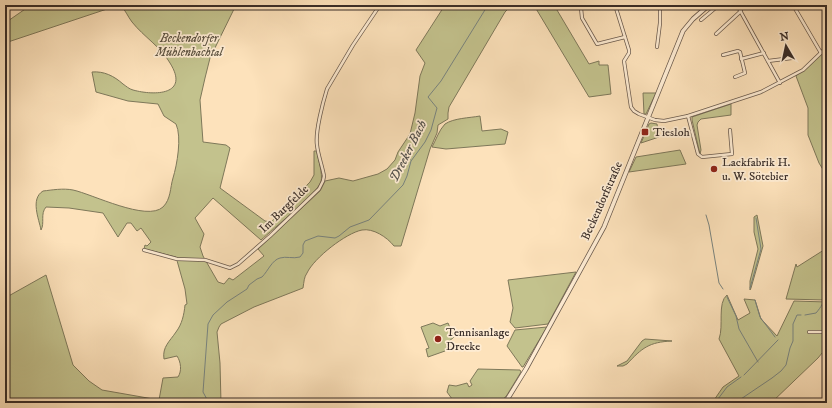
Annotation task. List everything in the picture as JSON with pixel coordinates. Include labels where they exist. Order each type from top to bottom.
[{"type":"street","name":"Im Bargfelde","points":[[144,250],[178,259],[206,260],[230,268],[238,264],[270,236],[319,189],[324,176],[317,145],[317,137],[324,97],[327,89],[353,45],[380,5]]},
{"type":"street","points":[[572,5],[581,8]]},
{"type":"street","points":[[581,8],[585,5]]},
{"type":"street","points":[[615,5],[629,50],[629,53],[624,61],[629,103],[634,111],[655,120],[664,121],[688,116],[757,94],[803,70],[827,47]]},
{"type":"street","points":[[658,47],[660,5]]},
{"type":"street","name":"Beckendorfstraße","points":[[505,403],[526,369],[604,227],[683,31],[693,19],[709,5]]},
{"type":"street","points":[[701,20],[719,5]]},
{"type":"street","points":[[737,5],[780,83]]},
{"type":"street","points":[[793,5],[821,53]]},
{"type":"street","points":[[581,8],[582,18],[597,44],[625,37]]},
{"type":"street","points":[[716,34],[741,12]]},
{"type":"street","points":[[723,55],[740,52],[745,73],[736,77]]},
{"type":"street","points":[[741,59],[764,53]]},
{"type":"street","points":[[768,61],[792,58]]},
{"type":"street","points":[[688,116],[698,154],[702,157],[732,154],[730,130]]},
{"type":"street","points":[[809,332],[827,332]]},
{"type":"green space","points":[[31,5],[119,5],[5,43],[5,23]]},
{"type":"green space","name":"Beckendorfer Mühlenbachtal","points":[[120,5],[236,5],[210,58],[200,100],[203,142],[226,145],[230,148],[220,188],[265,221],[271,222],[310,182],[314,175],[314,151],[317,151],[321,175],[321,182],[318,187],[304,202],[261,240],[213,198],[195,218],[204,234],[200,247],[203,256],[218,282],[224,284],[229,278],[233,280],[264,256],[258,249],[320,191],[325,181],[339,178],[353,181],[378,174],[387,169],[395,160],[398,152],[410,134],[415,113],[420,76],[425,63],[416,50],[445,5],[520,5],[511,6],[505,12],[449,107],[448,119],[438,125],[437,133],[430,149],[401,246],[394,246],[384,236],[371,230],[355,232],[339,241],[316,260],[306,275],[303,288],[254,307],[221,324],[217,332],[220,363],[221,403],[5,403],[5,298],[46,275],[73,365],[89,381],[102,390],[159,400],[163,378],[178,377],[180,372],[180,364],[177,356],[164,359],[164,351],[167,344],[180,326],[185,305],[187,304],[185,289],[176,257],[144,249],[145,245],[147,246],[151,242],[141,228],[137,231],[131,223],[127,223],[118,237],[103,213],[69,208],[46,207],[43,213],[43,224],[41,230],[36,209],[37,199],[43,191],[58,189],[82,192],[119,206],[145,211],[155,211],[163,207],[168,200],[176,166],[179,143],[176,124],[164,116],[158,104],[128,101],[96,92],[92,72],[101,72],[109,75],[130,89],[142,92],[160,93],[167,91],[173,87],[176,82],[175,74],[166,57],[137,27]]},
{"type":"green space","points":[[528,5],[554,5],[589,64],[599,61],[599,65],[608,65],[611,94],[589,97],[535,7]]},
{"type":"green space","points":[[827,48],[827,176],[819,163],[808,135],[808,108],[796,76]]},
{"type":"green space","points":[[643,93],[656,93],[646,114],[644,114]]},
{"type":"green space","points":[[731,104],[731,115],[701,119],[698,122],[697,125],[701,150],[700,154],[692,117]]},
{"type":"green space","points":[[480,116],[482,131],[501,129],[508,132],[505,144],[446,149],[432,147],[439,132],[445,124],[457,119]]},
{"type":"green space","points":[[649,124],[657,124],[659,137],[641,143]]},
{"type":"green space","points":[[680,150],[686,164],[629,172],[636,157]]},
{"type":"green space","points":[[757,215],[763,246],[750,290],[750,281],[758,249],[754,232],[754,217]]},
{"type":"green space","points":[[827,248],[827,297],[825,300],[786,299],[796,264],[797,267]]},
{"type":"green space","points":[[576,272],[548,324],[515,328],[510,322],[513,308],[508,280]]},
{"type":"green space","points":[[727,295],[738,320],[750,313],[744,299],[755,300],[761,319],[777,336],[794,301],[827,302],[827,347],[818,358],[771,403],[712,403],[723,387],[739,376],[719,339],[722,303]]},
{"type":"green space","name":"Tennisanlage Dreeke","points":[[433,323],[440,326],[448,323],[454,337],[448,342],[450,347],[445,351],[428,357],[426,349],[429,348],[421,327]]},
{"type":"green space","points":[[547,327],[522,367],[507,346],[515,330]]},
{"type":"green space","points":[[645,339],[672,341],[652,344],[637,354],[627,364],[617,366],[627,361]]},
{"type":"green space","points":[[478,369],[520,370],[521,372],[507,395],[500,403],[455,403],[447,392],[449,385],[456,386],[467,383],[469,387],[472,385],[470,381]]},
{"type":"waterway","name":"Dreeker Bach","points":[[209,403],[203,392],[208,324],[213,315],[227,302],[247,289],[249,285],[257,279],[262,277],[272,263],[277,259],[282,257],[300,257],[303,253],[303,245],[305,241],[318,236],[335,238],[350,227],[369,220],[403,185],[411,161],[425,142],[431,130],[437,108],[428,97],[441,81],[488,5]]},
{"type":"waterway","name":"Dreeker Bach","points":[[410,155],[410,160]]},
{"type":"waterway","points":[[706,215],[719,283],[723,289]]},
{"type":"waterway","points":[[750,288],[761,249],[756,218]]},
{"type":"waterway","points":[[824,288],[827,283]]},
{"type":"waterway","points":[[805,315],[816,313],[823,302],[823,294]]},
{"type":"waterway","points":[[727,297],[736,316],[739,329],[758,362]]},
{"type":"waterway","points":[[755,300],[760,317],[775,337]]},
{"type":"waterway","points":[[735,403],[772,378],[786,365],[793,341],[793,324],[797,315],[801,315]]},
{"type":"waterway","points":[[744,375],[778,340]]},
{"type":"waterway","points":[[715,403],[727,387],[741,377]]},
{"type":"place","name":"Tiesloh","points":[[645,132]]},
{"type":"place","name":"Lackfabrik H. u. W. Sötebier","points":[[714,169]]},
{"type":"place","name":"Tennisanlage Dreeke","points":[[438,339]]}]
